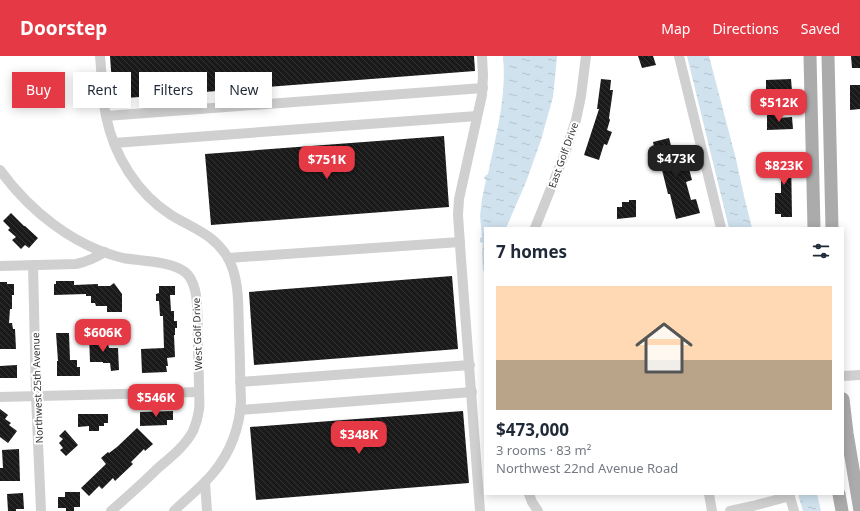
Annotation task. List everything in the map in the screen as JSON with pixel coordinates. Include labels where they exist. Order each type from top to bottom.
[{"type":"main road","points":[[810,56],[814,227]]},
{"type":"main road","points":[[828,56],[832,227]]},
{"type":"main road","points":[[844,407],[860,511]]},
{"type":"main road","points":[[839,495],[842,511]]},
{"type":"street","points":[[100,56],[106,116],[114,143],[125,167],[143,192],[154,202],[166,211],[207,235],[218,245],[228,258],[234,271],[237,285],[240,410],[236,431],[218,468],[174,511]]},
{"type":"street","points":[[482,56],[483,88],[458,215],[480,506],[489,511]]},
{"type":"street","name":"East Golf Drive","points":[[535,227],[566,153],[576,120],[582,92],[586,56]]},
{"type":"street","points":[[679,56],[719,227]]},
{"type":"street","points":[[106,116],[483,88]]},
{"type":"street","points":[[114,143],[478,116]]},
{"type":"street","name":"West Golf Drive","points":[[0,170],[29,203],[54,225],[80,241],[105,252],[127,258],[171,265],[181,269],[190,277],[193,284],[196,299],[199,392],[198,418],[193,431],[185,443],[111,511]]},
{"type":"street","points":[[228,258],[460,242]]},
{"type":"street","points":[[0,266],[84,263],[105,252]]},
{"type":"street","name":"Northwest 25th Avenue","points":[[33,265],[36,396],[41,511]]},
{"type":"street","points":[[240,382],[470,365]]},
{"type":"street","points":[[844,376],[860,375]]},
{"type":"street","points":[[0,397],[199,392]]},
{"type":"street","points":[[240,410],[472,392]]},
{"type":"street","points":[[205,482],[207,511]]},
{"type":"street","points":[[529,495],[538,511]]},
{"type":"street","points":[[709,495],[712,511]]},
{"type":"street","points":[[730,511],[790,495],[794,511]]},
{"type":"water","points":[[503,56],[557,56],[553,97],[541,140],[526,182],[506,227],[484,227],[483,271],[483,243],[480,242],[480,238],[482,237],[480,216],[486,180],[484,178],[488,174],[502,101],[504,71]]},
{"type":"water","points":[[687,56],[709,56],[736,159],[752,227],[729,227]]},
{"type":"water","points":[[798,495],[817,495],[821,511],[803,511]]},
{"type":"building","points":[[110,56],[474,56],[475,71],[272,87],[272,72],[215,72],[215,91],[207,92],[207,72],[139,72],[139,97],[131,98],[131,72],[111,72]]},
{"type":"building","points":[[638,56],[653,56],[656,65],[642,68]]},
{"type":"building","points":[[851,56],[860,56],[860,68],[852,68]]},
{"type":"building","points":[[601,79],[611,80],[610,90],[613,90],[610,120],[607,130],[612,132],[607,145],[604,144],[599,160],[584,155],[599,109],[597,109]]},
{"type":"building","points":[[791,79],[792,91],[777,92],[777,96],[766,96],[766,80]]},
{"type":"building","points":[[850,85],[860,85],[860,109],[850,110]]},
{"type":"building","points":[[778,113],[778,118],[792,117],[793,129],[767,130],[767,114]]},
{"type":"building","points":[[444,136],[449,207],[211,225],[205,154]]},
{"type":"building","points":[[669,138],[672,149],[678,148],[684,171],[689,169],[692,180],[686,182],[691,200],[696,199],[700,213],[676,219],[670,194],[668,194],[653,142]]},
{"type":"building","points":[[775,155],[791,155],[792,217],[781,217],[781,214],[775,214],[775,193],[781,193],[781,176],[775,176]]},
{"type":"building","points":[[629,200],[636,200],[636,217],[617,219],[617,207],[622,207],[622,202],[629,202]]},
{"type":"building","points":[[11,213],[38,238],[29,248],[25,245],[21,249],[12,240],[16,237],[8,230],[10,228],[3,221]]},
{"type":"building","points":[[452,276],[458,349],[254,365],[249,292]]},
{"type":"building","points":[[56,281],[74,281],[74,285],[98,284],[98,286],[110,286],[114,283],[122,294],[122,312],[107,312],[107,306],[96,306],[95,303],[91,303],[91,296],[86,296],[86,294],[54,295],[54,284],[56,284]]},
{"type":"building","points":[[0,282],[14,284],[14,295],[12,295],[12,309],[10,309],[9,323],[12,323],[13,329],[15,329],[16,349],[0,349]]},
{"type":"building","points":[[159,286],[175,286],[175,295],[170,295],[171,311],[174,311],[174,321],[177,321],[177,328],[175,328],[174,335],[175,357],[167,358],[167,372],[142,373],[141,349],[164,348],[163,316],[160,316],[159,301],[156,301],[156,294],[159,293]]},
{"type":"building","points":[[56,333],[69,333],[70,360],[77,360],[77,367],[80,367],[80,376],[57,376],[58,361]]},
{"type":"building","points":[[89,334],[100,334],[100,344],[108,344],[109,348],[118,348],[119,370],[111,371],[110,363],[90,362]]},
{"type":"building","points":[[17,365],[17,378],[0,378],[0,366]]},
{"type":"building","points":[[0,409],[8,415],[5,419],[11,423],[9,425],[17,431],[8,443],[0,437]]},
{"type":"building","points":[[173,411],[173,420],[167,420],[167,425],[140,426],[140,412]]},
{"type":"building","points":[[463,411],[469,483],[256,500],[250,427]]},
{"type":"building","points":[[78,414],[108,414],[108,423],[104,423],[104,426],[99,426],[99,431],[89,431],[89,426],[78,427]]},
{"type":"building","points":[[137,428],[153,444],[145,451],[144,449],[131,462],[133,464],[115,481],[113,478],[102,489],[99,486],[89,496],[81,488],[106,464],[101,458],[117,447]]},
{"type":"building","points":[[65,430],[78,445],[66,456],[60,450],[63,448],[59,443],[63,439],[59,436]]},
{"type":"building","points":[[19,449],[20,481],[0,481],[0,468],[3,468],[2,450]]},
{"type":"building","points":[[65,492],[80,492],[80,507],[74,507],[74,511],[66,511],[66,508],[58,508],[58,497],[65,497]]},
{"type":"building","points":[[23,493],[24,509],[8,511],[7,494]]}]
